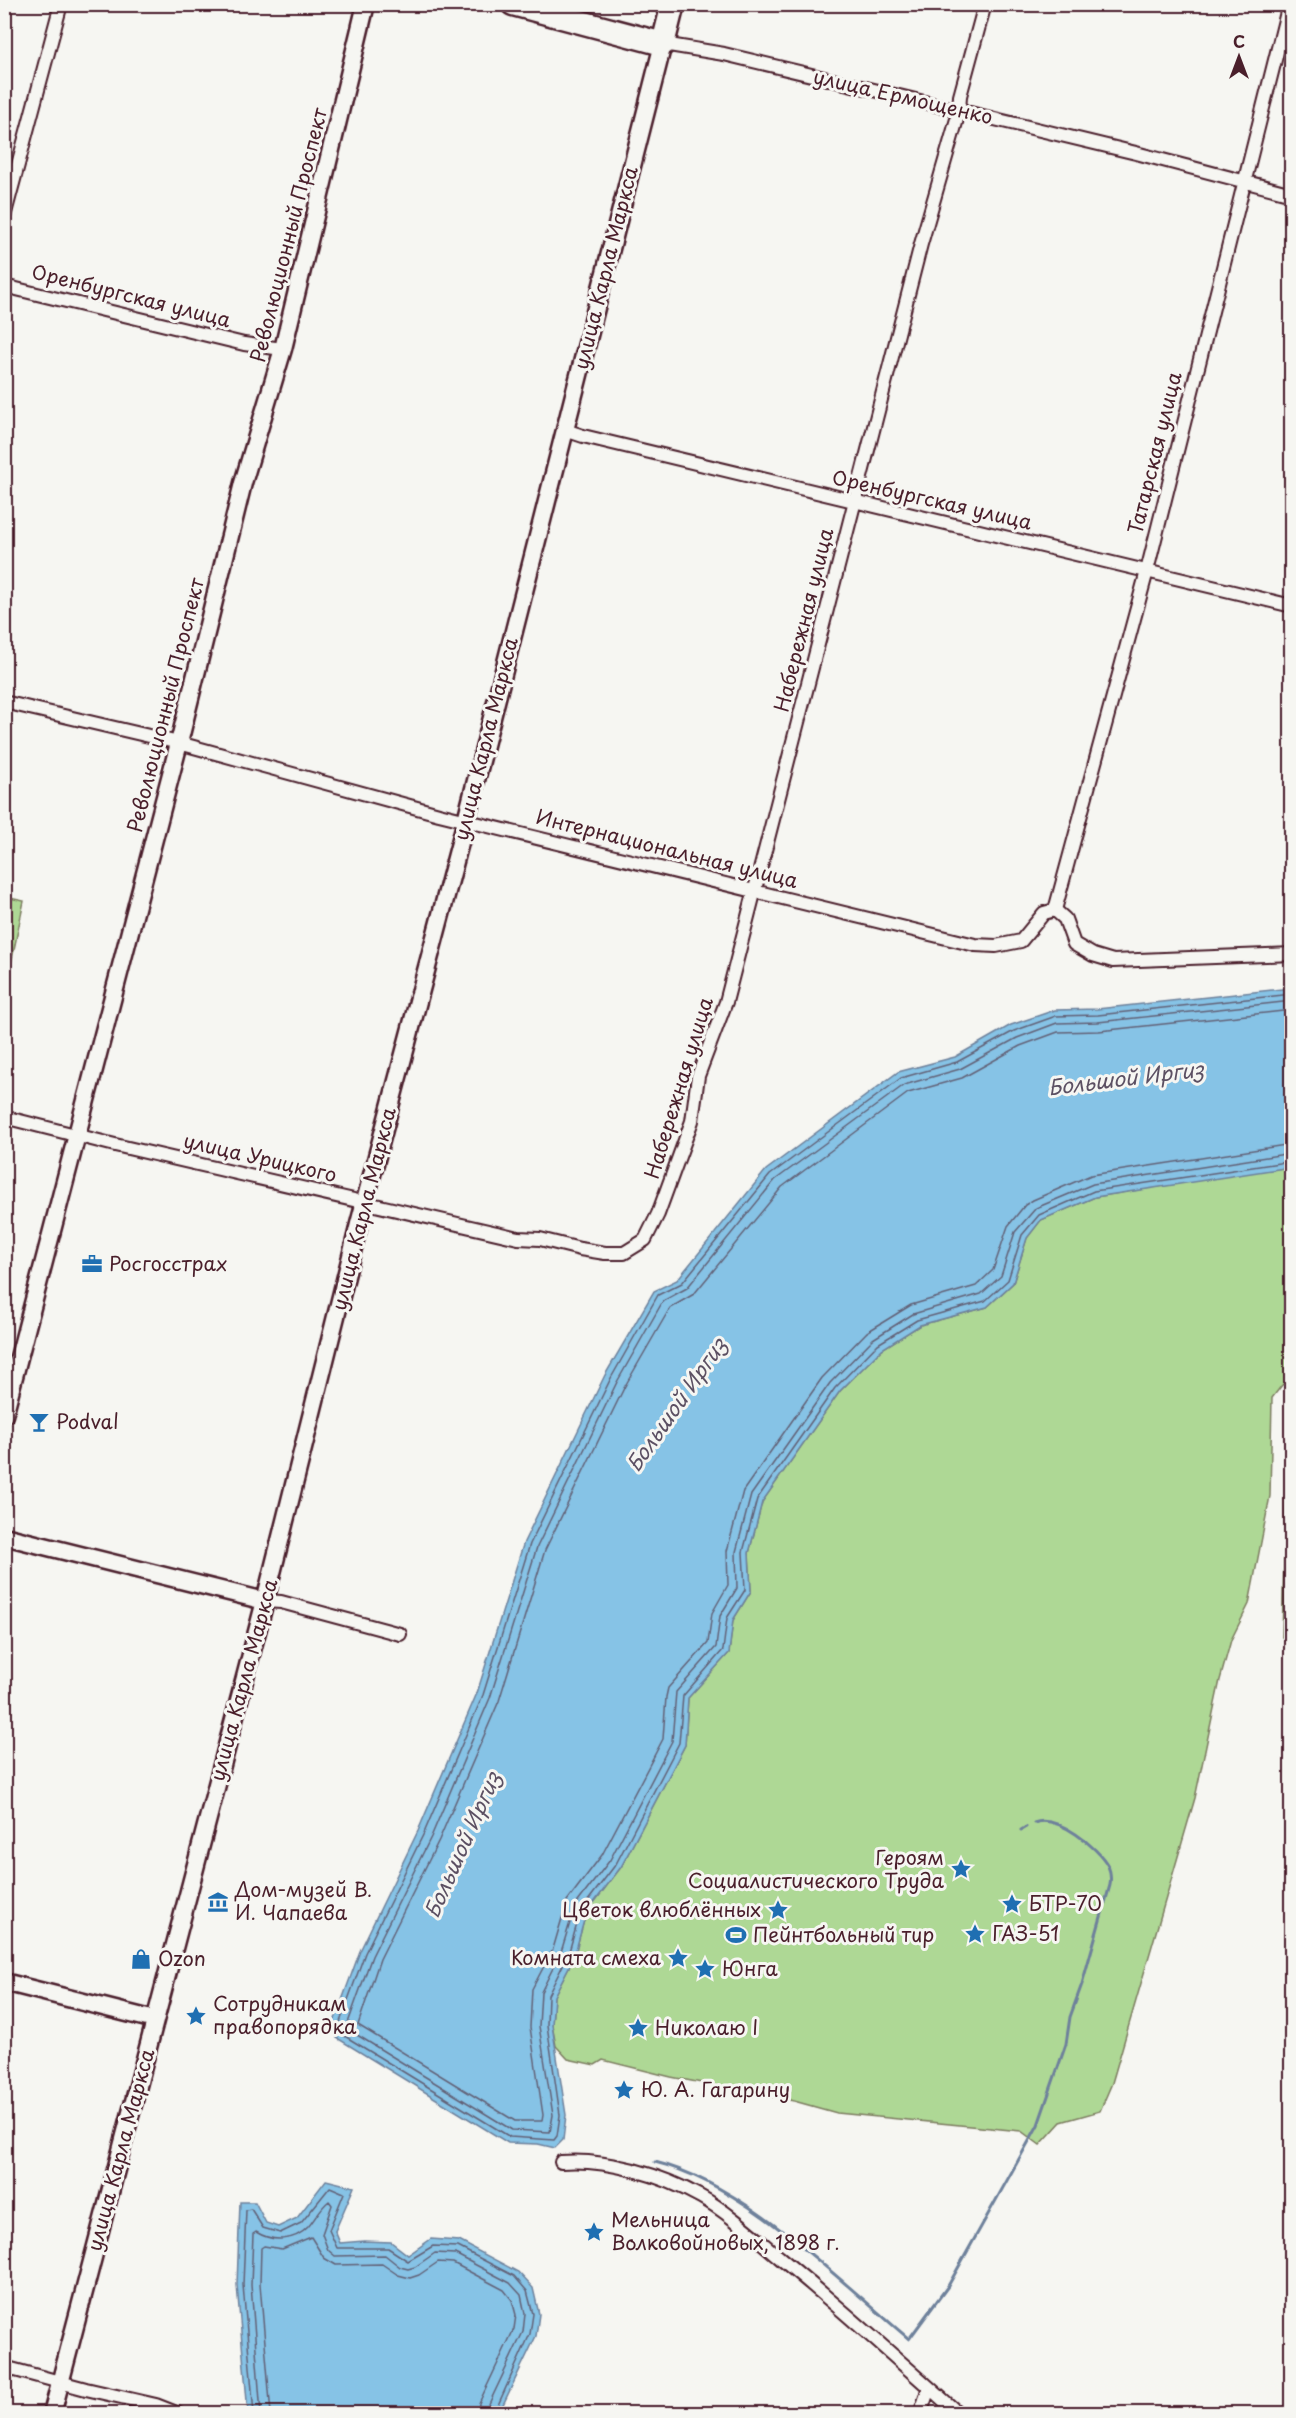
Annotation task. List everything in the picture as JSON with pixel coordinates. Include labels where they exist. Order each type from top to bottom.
[{"type":"highway","name":"улица Ермощенко","points":[[513,4],[663,44]]},
{"type":"highway","name":"улица Карла Маркса","points":[[663,44],[673,4]]},
{"type":"main road","name":"Революционный Проспект","points":[[4,1415],[180,743],[243,483],[283,350],[366,4]]},
{"type":"main road","name":"улица Карла Маркса","points":[[52,2414],[265,1601],[365,1202],[466,820],[663,44]]},
{"type":"main road","points":[[4,1536],[265,1601]]},
{"type":"main road","points":[[4,1982],[155,2020]]},
{"type":"street","points":[[4,217],[61,4]]},
{"type":"street","name":"Набережная улица","points":[[645,1240],[658,1214],[692,1121],[698,1076],[726,1002],[918,255],[985,4]]},
{"type":"street","name":"Татарская улица","points":[[1055,910],[1147,571],[1289,4]]},
{"type":"street","name":"улица Ермощенко","points":[[663,44],[724,54],[1102,145],[1292,194]]},
{"type":"street","name":"Оренбургская улица","points":[[4,286],[244,344],[283,350]]},
{"type":"street","name":"Оренбургская улица","points":[[565,430],[1292,606]]},
{"type":"street","name":"Интернациональная улица","points":[[4,702],[180,743],[466,820],[975,945],[996,946],[1021,941],[1044,913],[1055,910]]},
{"type":"street","points":[[1055,910],[1065,919],[1074,944],[1093,955],[1113,961],[1292,954]]},
{"type":"street","name":"улица Урицкого","points":[[4,1117],[518,1238],[540,1239],[597,1252],[624,1253],[645,1240]]},
{"type":"street","points":[[265,1601],[281,1602],[400,1634]]},
{"type":"street","points":[[561,2162],[583,2160],[637,2172],[702,2197],[752,2234],[814,2286],[959,2414]]},
{"type":"street","points":[[4,2367],[156,2405],[179,2414]]},
{"type":"street","points":[[920,2414],[929,2388]]},
{"type":"green space","points":[[5,897],[24,901],[11,964],[5,963]]},
{"type":"green space","points":[[1291,1167],[1291,1380],[1282,1385],[1272,1398],[1270,1496],[1249,1604],[1231,1640],[1220,1680],[1195,1798],[1112,2083],[1100,2111],[1061,2122],[1040,2145],[1021,2131],[837,2113],[794,2101],[671,2077],[603,2060],[595,2065],[568,2059],[556,2046],[552,2025],[554,1996],[574,1957],[586,1913],[621,1867],[685,1745],[688,1698],[729,1653],[733,1620],[751,1591],[749,1553],[762,1502],[840,1391],[882,1349],[920,1325],[987,1307],[1013,1283],[1027,1238],[1041,1220],[1095,1197]]},
{"type":"green space","points":[[1288,1402],[1292,1402],[1291,1637],[1282,1637]]},
{"type":"water","name":"Большой Иргиз","points":[[1291,988],[1291,1167],[1095,1197],[1041,1220],[1027,1238],[1013,1283],[987,1307],[920,1325],[882,1349],[840,1391],[762,1502],[749,1553],[751,1591],[733,1620],[729,1653],[688,1698],[685,1745],[621,1867],[586,1913],[574,1957],[554,1996],[552,2025],[566,2115],[563,2140],[555,2148],[538,2144],[508,2143],[337,2038],[334,2022],[360,1951],[418,1831],[477,1693],[524,1542],[605,1375],[654,1291],[677,1280],[766,1170],[898,1072],[955,1057],[1011,1025],[1055,1010],[1097,1009]]},
{"type":"water","points":[[326,2180],[354,2187],[335,2231],[340,2243],[391,2242],[408,2255],[431,2239],[459,2241],[518,2272],[533,2288],[539,2314],[536,2336],[499,2413],[248,2413],[237,2285],[240,2202],[255,2202],[266,2223],[278,2227],[297,2218]]},
{"type":"waterway","points":[[655,2162],[689,2174],[757,2212],[790,2237],[909,2339],[948,2286],[1038,2125],[1066,2044],[1070,2017],[1082,1984],[1110,1885],[1108,1866],[1086,1842],[1054,1823],[1043,1821],[1034,1823]]},
{"type":"waterway","points":[[1021,1830],[1026,1827]]},
{"type":"place","name":"Росгосстрах","points":[[92,1264]]},
{"type":"place","name":"Podval","points":[[39,1422]]},
{"type":"place","name":"Героям Социалистического Труда","points":[[961,1869]]},
{"type":"place","name":"Дом-музей В. И. Чапаева","points":[[218,1902]]},
{"type":"place","name":"БТР-70","points":[[1012,1904]]},
{"type":"place","name":"Цветок влюблённых","points":[[778,1910]]},
{"type":"place","name":"ГАЗ-51","points":[[975,1934]]},
{"type":"place","name":"Пейнтбольный тир","points":[[736,1935]]},
{"type":"place","name":"Комната смеха","points":[[678,1958]]},
{"type":"place","name":"Ozon","points":[[141,1959]]},
{"type":"place","name":"Юнга","points":[[705,1969]]},
{"type":"place","name":"Сотрудникам правопорядка","points":[[196,2016]]},
{"type":"place","name":"Николаю I","points":[[638,2028]]},
{"type":"place","name":"Ю. А. Гагарину","points":[[624,2090]]},
{"type":"place","name":"Мельница Волковойновых, 1898 г.","points":[[594,2232]]}]
